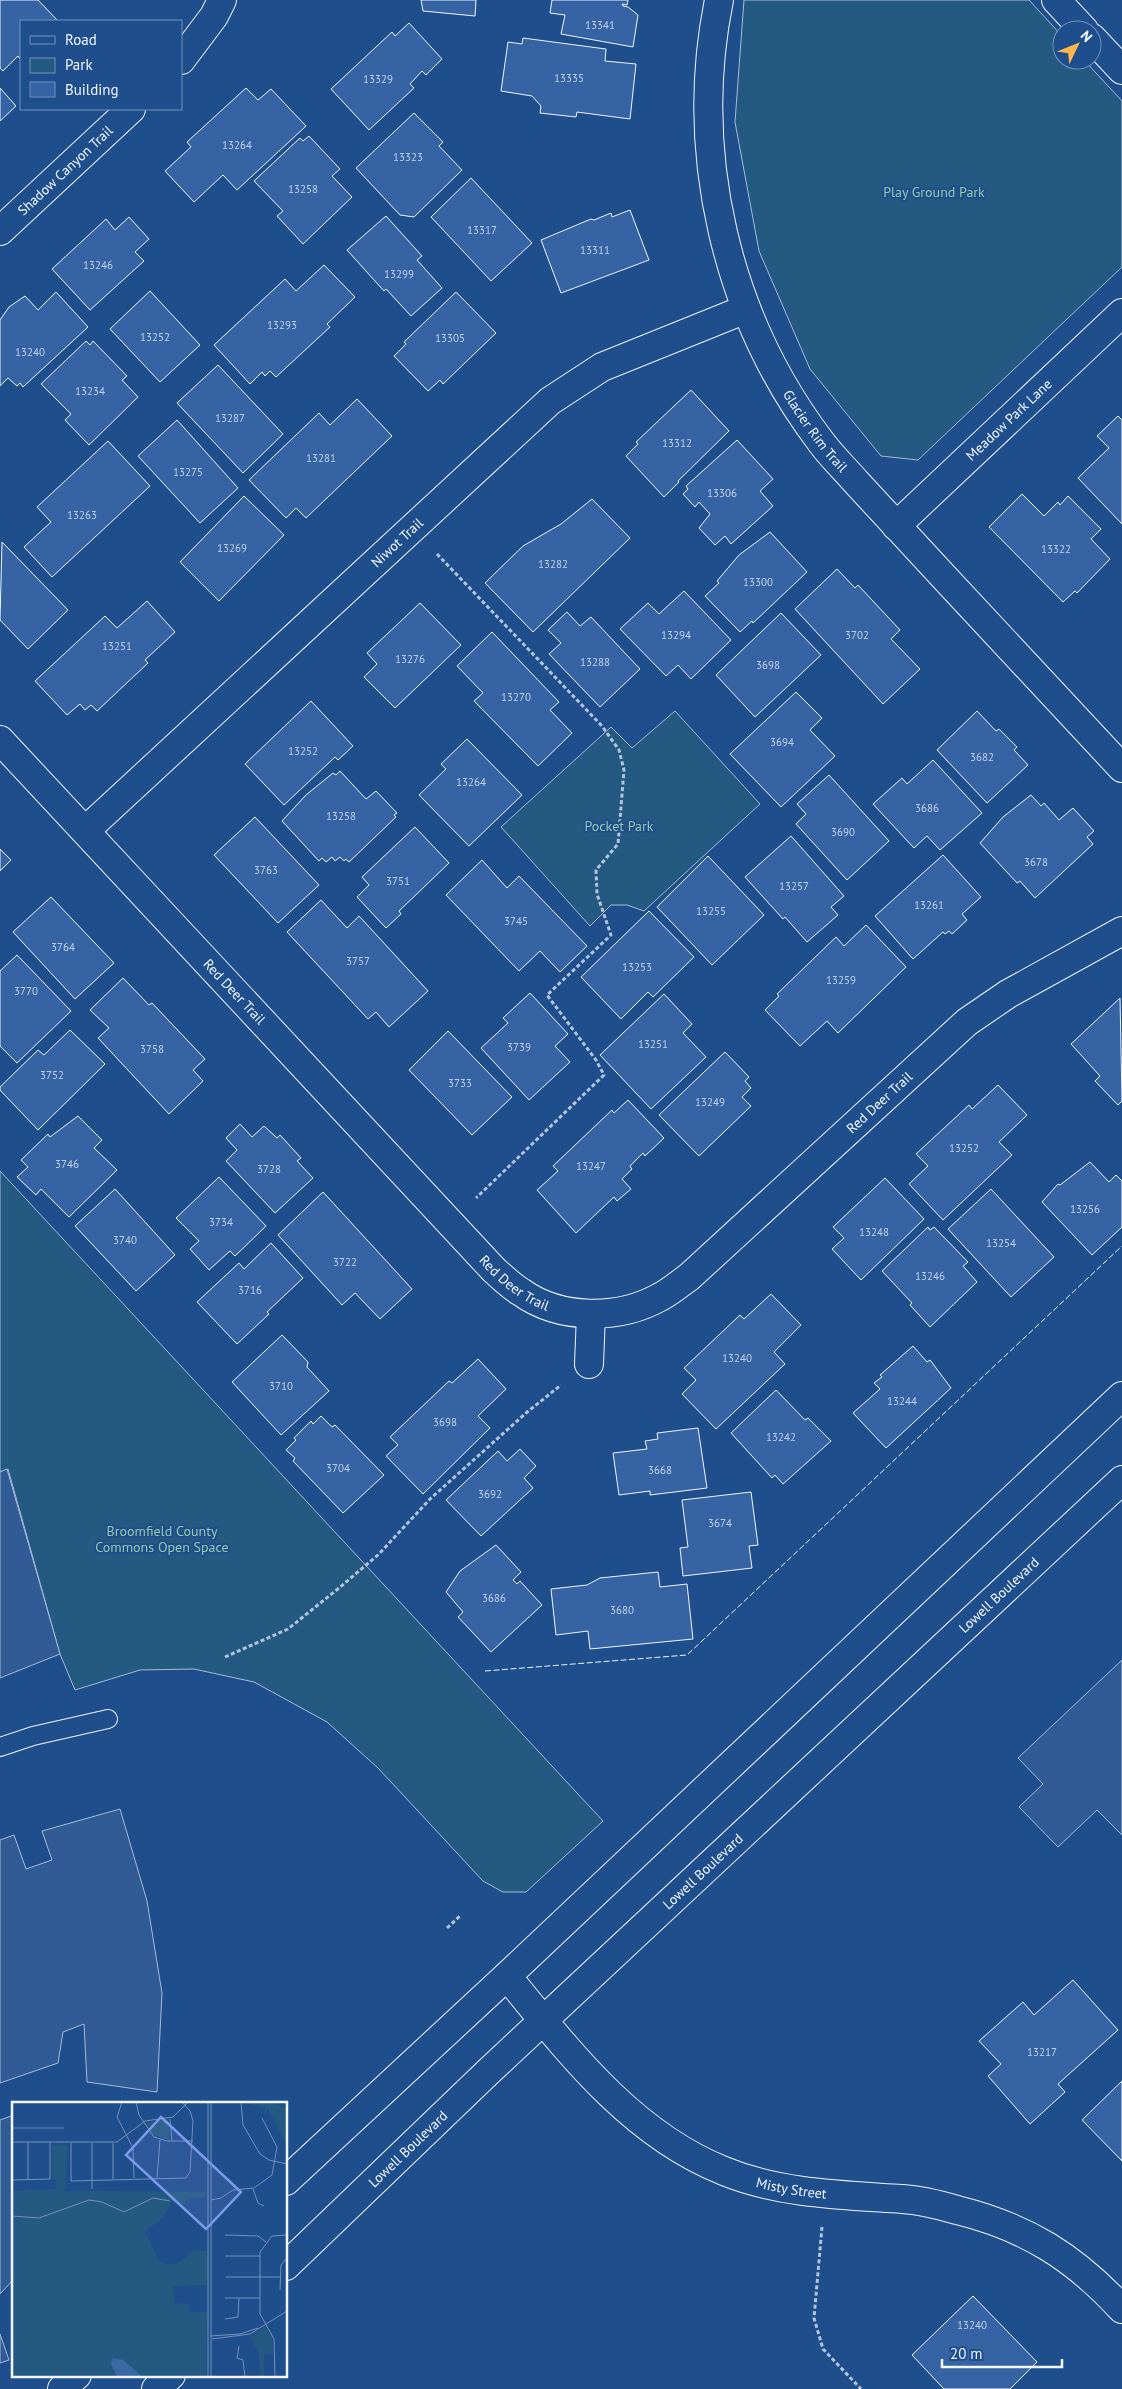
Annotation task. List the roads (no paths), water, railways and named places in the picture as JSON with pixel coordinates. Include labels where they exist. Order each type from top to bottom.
[{"type":"street","points":[[182,59],[214,16],[222,0]]},
{"type":"street","name":"Glacier Rim Trail","points":[[719,0],[712,33],[707,100],[712,177],[724,242],[746,309],[779,378],[821,442],[896,526],[1122,768]]},
{"type":"street","points":[[1056,0],[1075,20]]},
{"type":"street","points":[[1102,49],[1122,70]]},
{"type":"street","name":"Shadow Canyon Trail","points":[[0,231],[130,110]]},
{"type":"street","name":"Niwot Trail","points":[[85,831],[550,401],[602,368],[746,309]]},
{"type":"street","name":"Meadow Park Lane","points":[[896,526],[1122,313]]},
{"type":"street","name":"Red Deer Trail","points":[[0,740],[494,1270],[522,1293],[557,1310],[591,1314],[626,1310],[660,1298],[689,1277],[966,1022],[1008,994],[1122,931]]},
{"type":"street","points":[[589,1364],[591,1314]]},
{"type":"street","points":[[288,2179],[508,1976],[1122,1396]]},
{"type":"street","name":"Lowell Boulevard","points":[[288,2264],[488,2072],[544,2022],[1122,1480]]},
{"type":"street","name":"Misty Street","points":[[508,1976],[544,2022],[604,2089],[681,2150],[715,2167],[768,2184],[824,2195],[904,2199],[991,2218],[1033,2236],[1071,2260],[1122,2309]]},
{"type":"street","points":[[62,2389],[76,2376]]},
{"type":"street","points":[[156,2389],[170,2376]]},
{"type":"lane","points":[[0,1747],[33,1736],[108,1720]]},
{"type":"park label","name":"Play Ground Park","points":[[934,192]]},
{"type":"park label","name":"Pocket Park","points":[[619,826]]},
{"type":"park label","name":"Broomfield County Commons Open Space","points":[[162,1539]]}]
